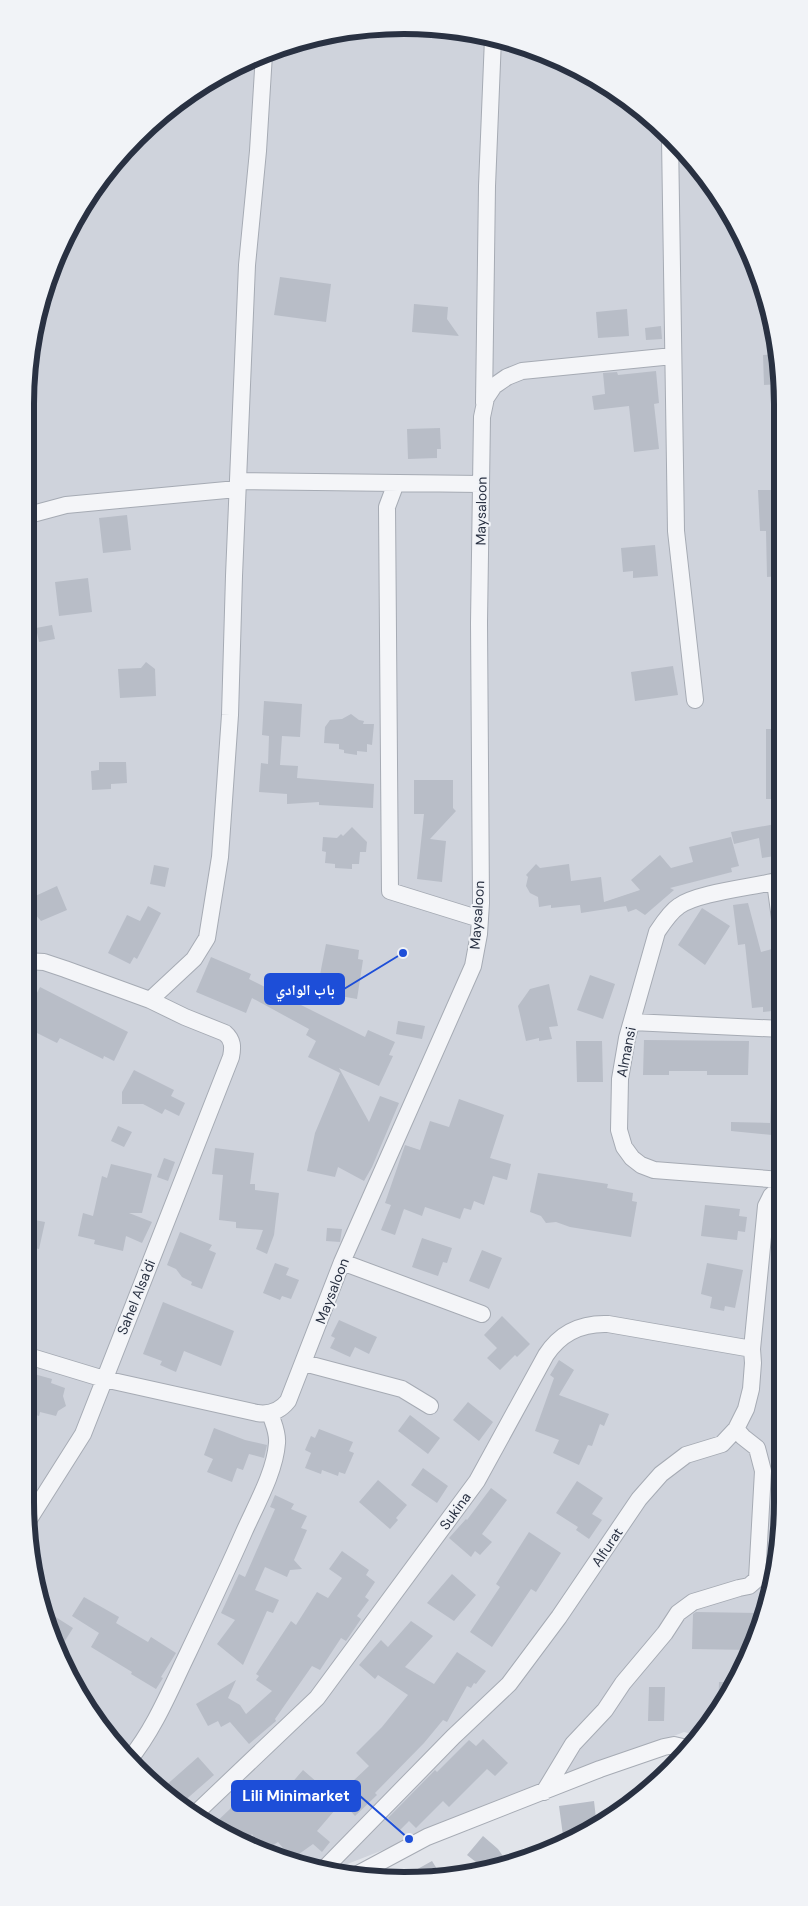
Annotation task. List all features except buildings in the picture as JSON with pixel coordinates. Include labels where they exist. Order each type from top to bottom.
[{"type":"street","points":[[484,405],[487,186],[493,44]]},
{"type":"street","points":[[150,1000],[194,959],[207,938],[220,857],[229,734],[247,265],[258,151],[264,61]]},
{"type":"street","points":[[670,147],[676,531],[695,700]]},
{"type":"street","name":"Maysaloon","points":[[270,1413],[281,1408],[288,1401],[342,1262],[473,966],[480,919],[479,623],[484,405],[494,386],[507,377],[522,371],[673,356]]},
{"type":"street","points":[[396,483],[387,507],[390,891],[480,919]]},
{"type":"street","points":[[34,514],[66,505],[238,485],[481,484]]},
{"type":"street","name":"Almansi","points":[[774,882],[698,897],[680,905],[666,919],[657,932],[632,1022],[620,1079],[619,1130],[624,1147],[632,1158],[654,1170],[774,1179]]},
{"type":"street","name":"Sahel Alsa'di","points":[[34,961],[44,962],[150,1000],[225,1033],[233,1044],[228,1066],[83,1434],[34,1511]]},
{"type":"street","points":[[632,1022],[774,1029]]},
{"type":"street","name":"Alfurat","points":[[329,1864],[453,1737],[509,1684],[559,1617],[639,1500],[660,1474],[686,1455],[722,1444],[736,1429],[746,1409],[750,1389],[766,1206],[774,1193]]},
{"type":"street","points":[[342,1262],[482,1314]]},
{"type":"street","name":"Sukina","points":[[199,1810],[317,1698],[477,1481],[546,1355],[558,1340],[576,1328],[586,1325],[603,1324],[752,1349]]},
{"type":"street","points":[[34,1358],[104,1379],[258,1413],[270,1413],[276,1430],[277,1442],[264,1488],[158,1717],[141,1746],[134,1755]]},
{"type":"street","points":[[304,1363],[402,1388],[430,1406]]},
{"type":"street","points":[[544,1792],[573,1744],[605,1710],[623,1683],[678,1613],[694,1602],[746,1587],[756,1581],[759,1573],[763,1472],[757,1448],[736,1429]]},
{"type":"street","points":[[367,1870],[428,1837],[659,1748],[681,1747]]},
{"type":"shaded area","points":[[404,34],[452,37],[500,46],[523,53],[589,83],[610,96],[648,126],[666,142],[698,179],[712,198],[736,240],[755,285],[762,308],[771,356],[774,404],[773,1526],[771,1550],[762,1598],[746,1644],[725,1687],[712,1708],[692,1734],[684,1732],[341,1867],[308,1860],[262,1844],[219,1823],[179,1796],[142,1764],[110,1727],[83,1687],[62,1644],[46,1598],[37,1550],[34,1502],[34,404],[37,356],[41,332],[53,285],[83,219],[110,179],[142,142],[179,110],[219,83],[262,62],[308,46],[356,37],[380,35]]},
{"type":"place","name":"باب الوادي","points":[[403,953]]},
{"type":"place","name":"Lili Minimarket","points":[[409,1839]]}]
